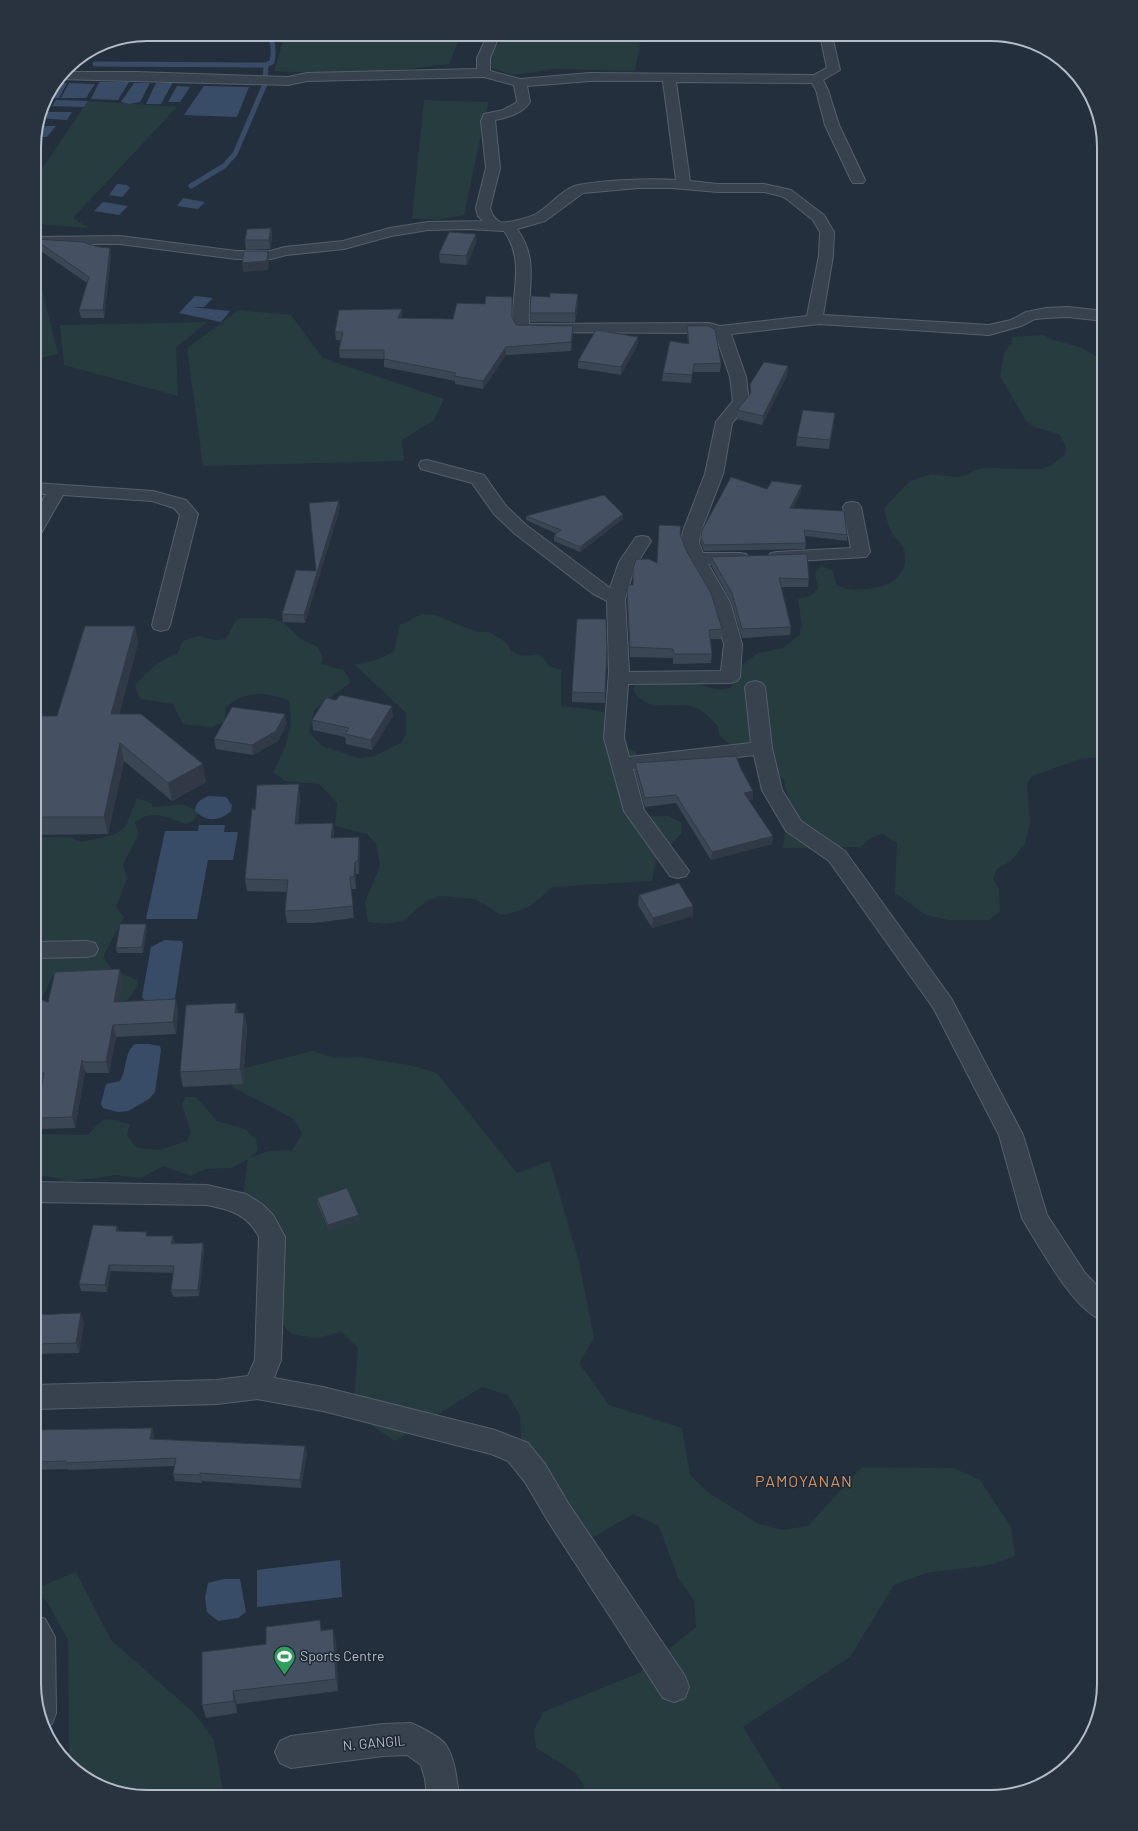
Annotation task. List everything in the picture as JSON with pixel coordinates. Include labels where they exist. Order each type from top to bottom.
[{"type":"street","points":[[484,74],[482,69],[483,57],[495,41]]},
{"type":"street","points":[[68,76],[165,77],[288,82],[307,77],[484,74],[520,83],[579,77],[669,79],[816,79],[834,70],[827,41]]},
{"type":"street","points":[[669,79],[683,184]]},
{"type":"street","points":[[816,79],[822,90],[832,125],[858,180]]},
{"type":"street","points":[[520,83],[524,102],[520,107],[512,112],[489,117],[488,121],[493,168],[483,208],[485,216],[517,236],[522,246],[525,277],[522,296],[521,329],[709,328],[719,331],[819,319],[983,330],[1002,328],[1031,315],[1046,313],[1068,312],[1097,315]]},
{"type":"street","points":[[41,241],[120,240],[236,255],[271,255],[285,251],[344,245],[390,232],[428,226],[468,225],[502,227],[540,218],[561,201],[580,189],[638,184],[683,184],[718,188],[764,188],[781,192],[793,197],[819,218],[827,232],[827,244],[814,315],[819,319]]},
{"type":"street","points":[[619,678],[730,677],[733,644],[721,602],[696,559],[690,543],[692,531],[714,474],[724,422],[741,402],[738,377],[723,334],[719,331]]},
{"type":"street","points":[[427,465],[478,479],[500,510],[520,529],[598,589],[616,599]]},
{"type":"street","points":[[41,489],[153,496],[180,504],[186,510],[189,514],[161,625]]},
{"type":"street","points":[[41,519],[57,490]]},
{"type":"street","points":[[696,559],[859,554],[861,552],[852,507]]},
{"type":"street","points":[[642,541],[629,558],[622,572],[616,599],[619,678],[614,738],[634,811],[678,871]]},
{"type":"street","points":[[756,687],[762,748],[772,790],[793,826],[838,856],[943,1004],[1011,1135],[1035,1218],[1076,1281],[1097,1303]]},
{"type":"street","points":[[622,764],[762,748]]},
{"type":"street","points":[[41,950],[87,949]]},
{"type":"street","points":[[41,1192],[207,1195],[236,1201],[253,1211],[264,1222],[272,1237],[268,1360],[257,1387]]},
{"type":"street","points":[[41,1397],[217,1392],[257,1387],[323,1399],[487,1440],[518,1452],[535,1473],[558,1512],[674,1687]]},
{"type":"street","name":"N. GANGIL","points":[[291,1752],[383,1740],[411,1739],[434,1755],[441,1779],[442,1790]]},
{"type":"green space","points":[[283,41],[458,41],[449,64],[356,75],[274,71]]},
{"type":"green space","points":[[502,41],[641,41],[635,71],[556,69],[512,75],[486,66],[492,50]]},
{"type":"green space","points":[[424,100],[488,102],[464,215],[438,220],[412,218]]},
{"type":"green space","points":[[88,101],[177,107],[73,218],[89,228],[41,225],[41,170]]},
{"type":"green space","points":[[41,286],[58,354],[41,358]]},
{"type":"green space","points":[[239,310],[291,315],[323,358],[444,399],[434,420],[402,440],[404,461],[203,466],[187,348]]},
{"type":"green space","points":[[207,322],[176,348],[178,396],[64,365],[60,325]]},
{"type":"green space","points":[[1044,335],[1051,339],[1082,348],[1097,357],[1097,758],[1083,758],[1032,776],[1027,784],[1030,823],[1025,843],[1011,861],[997,869],[993,879],[999,889],[1000,911],[989,920],[948,920],[926,915],[895,893],[897,843],[883,834],[870,838],[861,847],[783,848],[786,821],[791,811],[784,780],[764,762],[750,757],[746,747],[729,744],[719,735],[718,726],[699,709],[681,705],[654,705],[639,697],[633,689],[640,681],[692,683],[719,690],[731,688],[736,669],[758,653],[783,648],[800,634],[802,626],[798,599],[810,596],[818,589],[815,572],[821,566],[832,570],[837,585],[848,589],[858,590],[879,587],[891,582],[900,574],[905,562],[905,556],[903,547],[894,536],[890,528],[884,508],[910,481],[931,474],[956,477],[968,475],[975,470],[986,468],[1040,469],[1050,466],[1065,455],[1066,447],[1059,434],[1034,427],[1026,421],[1000,376],[1004,353],[1012,343],[1012,337]]},
{"type":"green space","points":[[422,614],[435,615],[477,632],[489,632],[507,643],[511,651],[518,655],[539,655],[549,666],[561,670],[561,706],[601,712],[615,717],[622,722],[627,747],[637,753],[631,771],[640,817],[668,816],[681,822],[682,833],[656,860],[652,881],[552,887],[530,906],[518,911],[501,915],[475,899],[440,896],[425,902],[403,921],[386,924],[368,922],[365,902],[380,866],[376,844],[367,834],[335,826],[337,803],[319,784],[285,781],[273,772],[286,745],[290,730],[291,722],[289,701],[272,695],[247,695],[232,703],[225,709],[225,721],[212,727],[183,724],[173,704],[140,699],[135,685],[159,663],[177,654],[183,641],[198,636],[216,640],[226,639],[236,620],[241,618],[268,618],[283,622],[301,639],[318,647],[323,659],[321,664],[344,670],[351,682],[314,710],[309,732],[322,746],[359,758],[375,756],[401,743],[406,734],[406,713],[355,665],[382,658],[394,651],[400,625]]},
{"type":"green space","points":[[137,798],[151,803],[153,807],[182,804],[199,811],[194,820],[187,824],[167,817],[153,815],[141,818],[135,823],[138,833],[137,838],[123,864],[127,878],[116,907],[124,917],[103,957],[112,969],[137,980],[138,986],[125,1003],[107,1005],[64,973],[53,975],[44,994],[41,996],[41,837],[69,837],[81,842],[114,835],[126,826]]},
{"type":"green space","points":[[313,1051],[334,1058],[359,1057],[413,1066],[437,1073],[517,1173],[550,1161],[579,1262],[594,1338],[579,1363],[609,1405],[682,1428],[690,1475],[709,1493],[757,1523],[782,1530],[808,1526],[862,1467],[954,1468],[980,1480],[1011,1527],[1015,1556],[990,1565],[926,1573],[894,1585],[850,1657],[743,1727],[782,1790],[583,1790],[584,1786],[576,1773],[536,1748],[534,1730],[543,1712],[639,1673],[696,1627],[694,1600],[678,1578],[659,1526],[633,1514],[585,1542],[569,1522],[567,1499],[532,1461],[521,1438],[520,1415],[508,1395],[482,1387],[395,1441],[353,1413],[358,1348],[342,1332],[316,1338],[291,1334],[276,1316],[281,1271],[243,1196],[248,1159],[232,1168],[205,1169],[191,1176],[163,1166],[141,1178],[115,1175],[70,1182],[47,1176],[41,1176],[41,1134],[88,1135],[102,1121],[111,1119],[130,1124],[127,1135],[137,1148],[160,1150],[187,1141],[191,1133],[182,1104],[186,1097],[196,1097],[217,1121],[245,1129],[256,1139],[258,1150],[249,1158],[269,1151],[292,1150],[302,1134],[294,1119],[232,1087],[237,1070]]},
{"type":"green space","points":[[76,1572],[111,1640],[193,1712],[214,1740],[223,1790],[140,1790],[126,1788],[100,1779],[77,1764],[69,1756],[68,1640],[46,1600],[41,1597],[41,1586]]},
{"type":"water","points":[[99,82],[129,82],[118,100],[91,99]]},
{"type":"water","points":[[173,82],[161,104],[146,104],[156,83]]},
{"type":"water","points":[[62,83],[67,83],[59,98],[53,98]]},
{"type":"water","points":[[69,83],[95,84],[86,98],[61,98]]},
{"type":"water","points":[[134,83],[150,83],[140,102],[129,104],[121,102]]},
{"type":"water","points":[[177,86],[190,87],[180,102],[168,102]]},
{"type":"water","points":[[204,86],[249,87],[237,117],[184,115]]},
{"type":"water","points":[[56,100],[88,101],[84,107],[52,106]]},
{"type":"water","points":[[47,112],[72,112],[67,120],[45,118]]},
{"type":"water","points":[[43,126],[56,126],[47,137],[41,137]]},
{"type":"water","points":[[117,184],[127,185],[130,188],[122,197],[109,195]]},
{"type":"water","points":[[183,198],[205,202],[198,209],[177,206]]},
{"type":"water","points":[[103,202],[128,206],[119,215],[94,211]]},
{"type":"water","points":[[195,296],[213,298],[204,307],[190,307],[230,311],[221,322],[179,313]]},
{"type":"water","points":[[208,796],[226,797],[232,805],[231,811],[217,819],[208,819],[199,815],[195,811],[196,805]]},
{"type":"water","points":[[199,825],[225,825],[224,832],[238,832],[233,860],[208,860],[197,919],[146,919],[165,831],[198,831]]},
{"type":"water","points":[[165,940],[182,941],[183,945],[175,998],[171,1000],[145,1001],[142,997],[151,947]]},
{"type":"water","points":[[135,1044],[160,1046],[161,1050],[155,1092],[149,1099],[128,1111],[118,1112],[103,1108],[101,1104],[106,1084],[120,1081],[124,1072],[127,1056],[131,1047]]},
{"type":"water","points":[[340,1560],[342,1597],[257,1607],[257,1570]]},
{"type":"water","points":[[224,1579],[240,1579],[246,1612],[238,1618],[218,1621],[207,1612],[205,1598],[208,1583]]},
{"type":"building","points":[[271,228],[269,240],[245,240],[247,229]]},
{"type":"building","points":[[449,232],[476,234],[466,256],[439,254]]},
{"type":"building","points":[[41,239],[83,242],[98,247],[110,248],[103,310],[79,310],[89,277],[41,244]]},
{"type":"building","points":[[244,251],[268,251],[267,261],[242,263]]},
{"type":"building","points":[[550,293],[578,294],[575,313],[530,313],[531,296],[550,297]]},
{"type":"building","points":[[486,296],[512,297],[512,317],[516,325],[573,326],[571,342],[506,347],[483,381],[454,376],[456,373],[384,359],[384,350],[339,350],[343,332],[335,332],[339,310],[402,309],[398,318],[453,319],[457,303],[485,304]]},
{"type":"building","points":[[687,326],[708,326],[715,329],[721,363],[694,364],[692,375],[663,373],[670,341],[689,344]]},
{"type":"building","points":[[596,330],[638,337],[621,367],[578,361]]},
{"type":"building","points":[[764,362],[788,366],[763,416],[737,410],[751,393],[750,384]]},
{"type":"building","points":[[803,410],[835,413],[830,440],[797,437]]},
{"type":"building","points":[[731,477],[767,489],[772,481],[802,485],[790,508],[844,511],[847,535],[804,530],[806,543],[704,545],[701,537],[702,530]]},
{"type":"building","points":[[604,495],[623,514],[580,547],[554,536],[561,530],[526,516]]},
{"type":"building","points":[[339,501],[304,615],[282,614],[296,570],[316,571],[309,503]]},
{"type":"building","points":[[659,525],[681,526],[680,534],[686,550],[711,593],[722,629],[709,630],[712,654],[674,654],[673,649],[630,647],[628,585],[633,585],[633,569],[636,559],[649,559],[657,563]]},
{"type":"building","points":[[807,554],[809,579],[779,578],[791,627],[742,629],[732,593],[711,557]]},
{"type":"building","points":[[577,619],[606,619],[607,649],[605,693],[572,692]]},
{"type":"building","points":[[85,626],[135,626],[111,714],[141,714],[203,764],[168,783],[120,743],[104,817],[41,817],[41,716],[57,716]]},
{"type":"building","points":[[340,695],[392,706],[371,740],[345,734],[349,728],[312,720],[326,698],[336,700]]},
{"type":"building","points":[[232,707],[285,714],[276,731],[252,745],[214,739]]},
{"type":"building","points":[[736,756],[753,791],[744,793],[773,836],[712,852],[676,795],[645,798],[635,763]]},
{"type":"building","points":[[299,784],[295,824],[333,823],[331,838],[359,837],[358,861],[355,862],[354,877],[350,877],[353,906],[285,911],[288,880],[245,879],[252,808],[255,810],[257,785]]},
{"type":"building","points":[[679,883],[693,906],[653,918],[639,895]]},
{"type":"building","points":[[120,924],[146,924],[142,947],[116,948]]},
{"type":"building","points":[[120,969],[114,1002],[176,999],[173,1022],[113,1025],[106,1062],[84,1062],[82,1060],[72,1117],[41,1118],[41,1090],[44,1073],[41,1073],[41,1000],[48,1002],[55,972]]},
{"type":"building","points":[[236,1003],[235,1013],[244,1013],[240,1069],[180,1072],[186,1005]]},
{"type":"building","points":[[347,1188],[359,1215],[328,1225],[317,1198]]},
{"type":"building","points":[[93,1225],[117,1226],[116,1231],[147,1232],[146,1236],[173,1236],[171,1244],[203,1243],[198,1290],[171,1290],[174,1266],[109,1265],[105,1285],[79,1284]]},
{"type":"building","points":[[81,1313],[76,1343],[41,1344],[41,1315]]},
{"type":"building","points":[[152,1428],[150,1439],[305,1446],[300,1480],[200,1473],[200,1475],[173,1474],[176,1458],[66,1463],[66,1461],[41,1462],[41,1430]]},
{"type":"building","points":[[320,1620],[321,1631],[333,1629],[336,1679],[233,1691],[234,1701],[202,1705],[202,1652],[266,1644],[266,1627]]},
{"type":"waterway","points":[[266,65],[272,62],[272,41]]},
{"type":"waterway","points":[[95,64],[266,65]]},
{"type":"waterway","points":[[191,186],[224,166],[235,154],[265,84],[266,65]]},
{"type":"place","name":"Sports Centre","points":[[284,1676]]},
{"type":"district","name":"PAMOYANAN","points":[[804,1481]]}]
